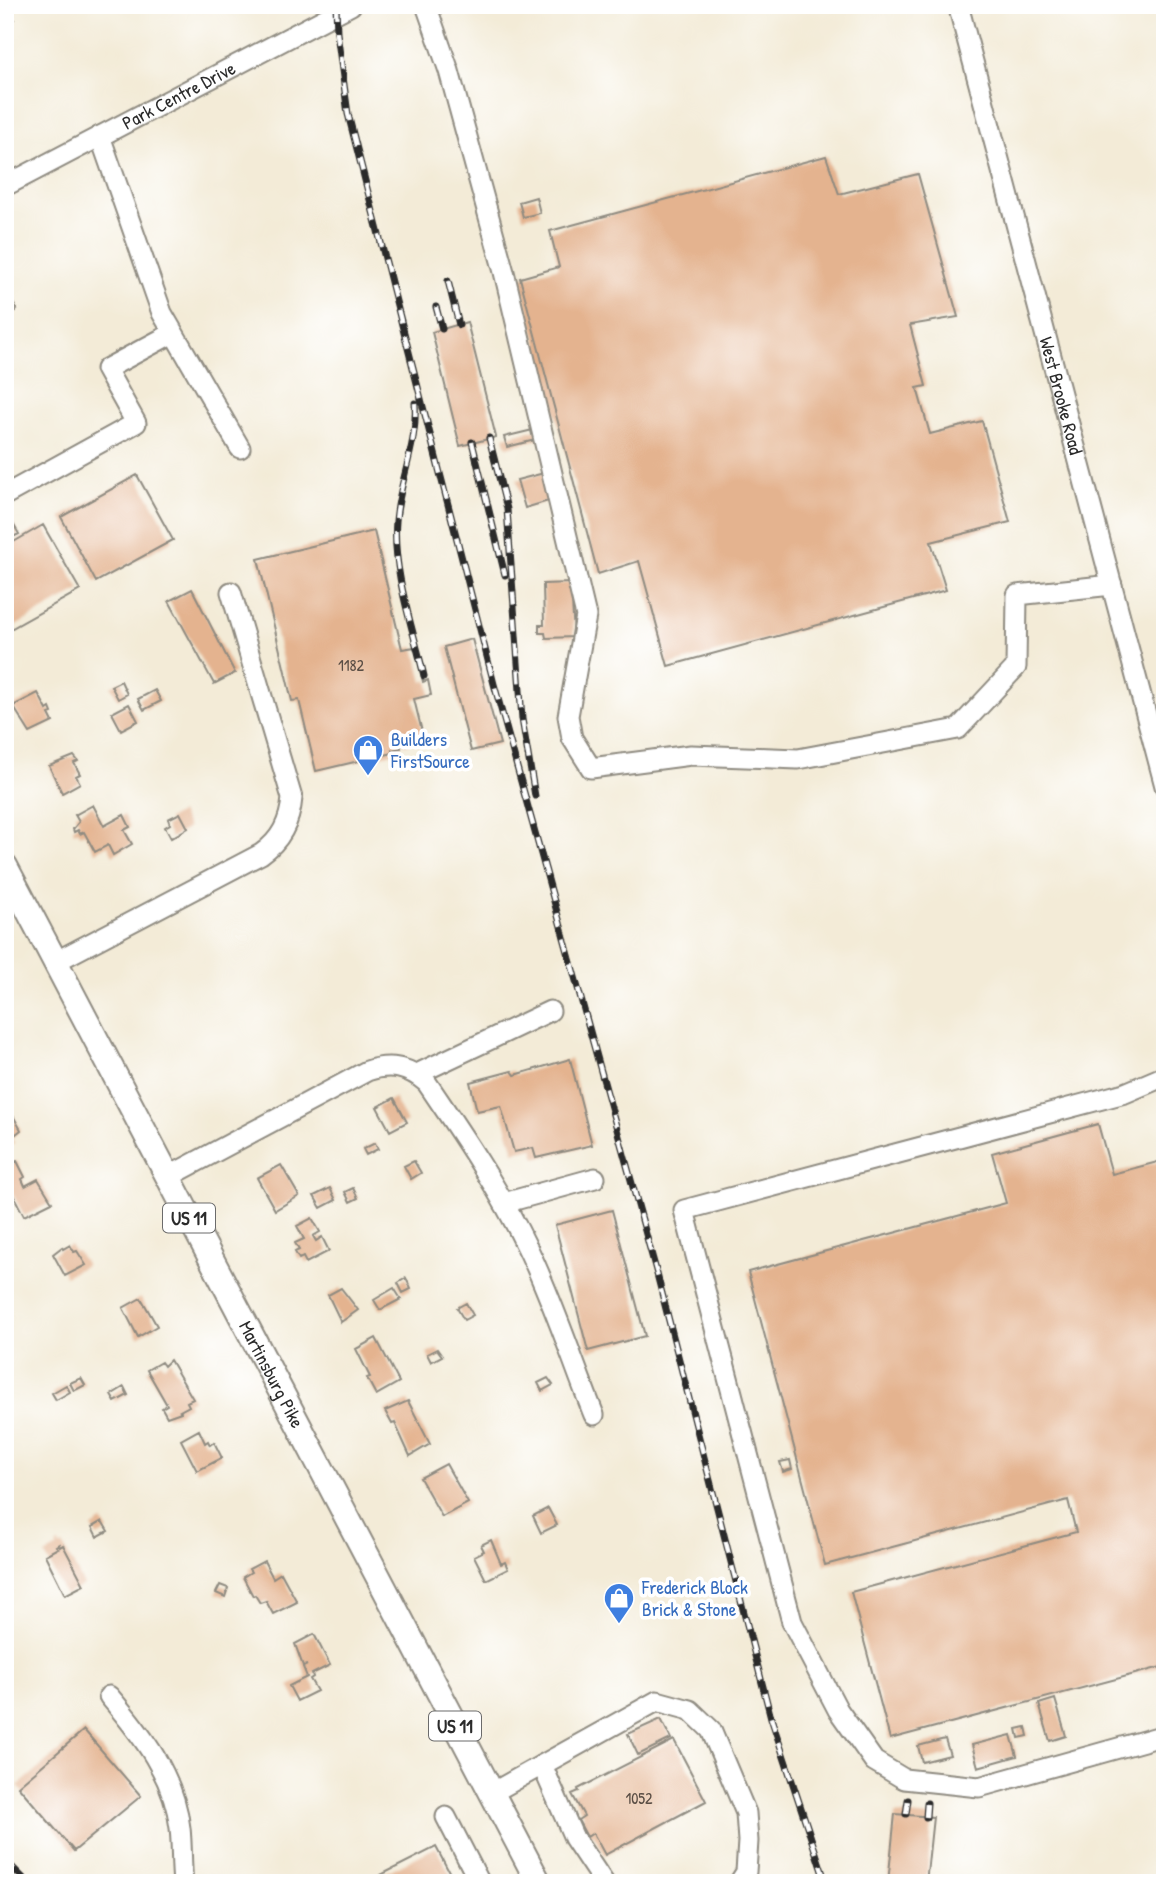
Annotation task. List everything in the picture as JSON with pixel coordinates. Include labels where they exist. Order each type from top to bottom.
[{"type":"main road","name":"Martinsburg Pike","points":[[5,866],[539,1883]]},
{"type":"street","name":"Park Centre Drive","points":[[5,186],[351,5]]},
{"type":"street","points":[[426,5],[449,71],[504,272],[586,616],[568,716],[572,738],[591,768],[691,755],[798,759],[958,729],[1016,667],[1017,595],[1112,585]]},
{"type":"street","name":"West Brooke Road","points":[[958,5],[1165,786]]},
{"type":"street","points":[[100,136],[156,299],[240,448]]},
{"type":"street","points":[[5,495],[136,423],[106,369],[173,333]]},
{"type":"street","points":[[55,962],[261,854],[277,841],[286,828],[292,799],[231,592]]},
{"type":"street","points":[[417,1074],[550,1011]]},
{"type":"street","points":[[168,1177],[367,1071],[391,1066],[405,1068],[417,1074],[427,1083],[487,1173],[528,1249],[594,1415]]},
{"type":"street","points":[[1165,1076],[1125,1093],[684,1210],[792,1622],[838,1710],[874,1761],[904,1780],[979,1787],[1165,1735]]},
{"type":"street","points":[[504,1203],[595,1178]]},
{"type":"street","points":[[109,1696],[143,1736],[158,1760],[173,1798],[180,1827],[183,1883]]},
{"type":"street","points":[[490,1794],[657,1701],[690,1710],[711,1730],[746,1813],[746,1872],[739,1883]]},
{"type":"street","points":[[542,1765],[574,1838],[604,1883]]},
{"type":"street","points":[[446,1817],[480,1883]]},
{"type":"building","points":[[5,5],[10,5],[14,19],[11,20],[12,23],[5,25]]},
{"type":"building","points":[[826,156],[839,194],[918,174],[958,317],[910,325],[926,386],[917,388],[930,434],[982,421],[1010,522],[931,542],[946,590],[668,666],[639,561],[598,574],[520,278],[559,267],[550,231]]},
{"type":"building","points":[[536,197],[540,213],[523,217],[519,202]]},
{"type":"building","points":[[5,289],[17,310],[5,317]]},
{"type":"building","points":[[467,322],[496,437],[460,446],[432,332]]},
{"type":"building","points":[[541,428],[543,438],[507,447],[504,437]]},
{"type":"building","points":[[548,472],[555,499],[525,508],[517,480]]},
{"type":"building","points":[[137,475],[173,540],[96,582],[61,517]]},
{"type":"building","points":[[5,510],[19,534],[5,541]]},
{"type":"building","points":[[43,525],[80,590],[5,632],[5,547]]},
{"type":"building","points":[[374,531],[402,649],[415,647],[423,682],[428,680],[431,695],[414,699],[424,740],[404,745],[401,732],[397,733],[401,748],[392,750],[393,753],[316,771],[299,700],[292,701],[258,559]]},
{"type":"building","points":[[571,583],[574,637],[546,638],[545,633],[539,633],[539,625],[544,625],[543,584]]},
{"type":"building","points":[[192,589],[235,673],[214,684],[169,601]]},
{"type":"building","points":[[472,639],[500,744],[471,751],[444,647]]},
{"type":"building","points":[[121,681],[127,694],[118,699],[111,686]]},
{"type":"building","points":[[155,690],[161,701],[144,710],[138,699]]},
{"type":"building","points":[[38,693],[47,710],[50,708],[52,713],[49,714],[53,722],[30,733],[13,706]]},
{"type":"building","points":[[129,704],[138,721],[121,730],[112,713]]},
{"type":"building","points":[[74,756],[78,761],[74,763],[80,774],[76,776],[80,783],[62,793],[49,766]]},
{"type":"building","points":[[93,805],[104,826],[124,815],[130,827],[124,830],[132,844],[113,855],[108,845],[95,852],[84,832],[74,832],[73,829],[79,822],[75,815]]},
{"type":"building","points":[[180,813],[188,828],[171,838],[165,827],[170,824],[168,819]]},
{"type":"building","points":[[570,1059],[592,1145],[536,1158],[533,1148],[514,1152],[501,1106],[477,1111],[470,1082],[512,1071],[515,1075]]},
{"type":"building","points":[[394,1098],[407,1122],[390,1131],[377,1107]]},
{"type":"building","points":[[11,1112],[21,1130],[11,1138],[14,1143],[5,1148],[5,1115]]},
{"type":"building","points":[[1098,1124],[1112,1174],[1165,1160],[1165,1666],[890,1739],[851,1592],[1076,1532],[1068,1500],[825,1565],[748,1272],[1006,1203],[992,1153]]},
{"type":"building","points":[[375,1143],[378,1149],[366,1155],[363,1149]]},
{"type":"building","points":[[17,1161],[25,1177],[22,1179],[25,1186],[38,1179],[52,1202],[24,1216],[5,1183],[5,1168]]},
{"type":"building","points":[[414,1161],[421,1173],[411,1179],[404,1166]]},
{"type":"building","points":[[281,1165],[299,1196],[275,1210],[257,1178]]},
{"type":"building","points":[[330,1188],[336,1200],[321,1208],[314,1196]]},
{"type":"building","points":[[353,1188],[358,1198],[350,1202],[345,1192]]},
{"type":"building","points":[[612,1210],[645,1336],[588,1351],[555,1225]]},
{"type":"building","points":[[312,1218],[320,1232],[313,1236],[316,1241],[322,1237],[329,1251],[306,1263],[303,1257],[299,1259],[295,1252],[299,1250],[295,1243],[304,1239],[297,1226]]},
{"type":"building","points":[[70,1245],[86,1265],[65,1276],[53,1254]]},
{"type":"building","points":[[406,1278],[411,1289],[403,1293],[398,1283]]},
{"type":"building","points":[[341,1288],[358,1310],[341,1322],[328,1295]]},
{"type":"building","points":[[394,1288],[401,1299],[380,1310],[374,1300]]},
{"type":"building","points":[[141,1298],[157,1326],[138,1337],[123,1308]]},
{"type":"building","points":[[466,1303],[473,1315],[464,1320],[457,1308]]},
{"type":"building","points":[[376,1338],[399,1382],[376,1395],[356,1349]]},
{"type":"building","points":[[437,1349],[442,1356],[431,1362],[427,1354]]},
{"type":"building","points":[[170,1360],[193,1399],[187,1402],[189,1406],[181,1412],[167,1417],[162,1408],[167,1405],[147,1370],[161,1362],[164,1366]]},
{"type":"building","points":[[81,1378],[85,1385],[74,1391],[70,1383]]},
{"type":"building","points":[[548,1378],[553,1385],[542,1391],[538,1383]]},
{"type":"building","points":[[66,1385],[70,1392],[56,1400],[52,1393]]},
{"type":"building","points":[[124,1387],[128,1395],[115,1402],[111,1395]]},
{"type":"building","points":[[408,1401],[430,1444],[410,1456],[395,1423],[392,1424],[385,1411]]},
{"type":"building","points":[[199,1430],[205,1443],[208,1441],[210,1445],[214,1442],[222,1458],[197,1471],[181,1440]]},
{"type":"building","points":[[790,1460],[792,1469],[783,1472],[780,1462]]},
{"type":"building","points":[[446,1464],[468,1503],[442,1517],[420,1478]]},
{"type":"building","points":[[548,1508],[557,1525],[541,1533],[533,1516]]},
{"type":"building","points":[[102,1521],[108,1531],[97,1537],[92,1527]]},
{"type":"building","points":[[491,1540],[501,1564],[505,1562],[508,1569],[486,1580],[474,1556],[484,1551],[481,1545]]},
{"type":"building","points":[[59,1544],[60,1547],[63,1545],[84,1585],[65,1595],[45,1555],[58,1548],[56,1546]]},
{"type":"building","points":[[264,1561],[273,1578],[281,1573],[297,1602],[273,1614],[266,1601],[260,1603],[255,1595],[253,1596],[243,1577],[251,1572],[249,1569]]},
{"type":"building","points":[[220,1585],[228,1588],[225,1597],[216,1593]]},
{"type":"building","points":[[314,1634],[330,1665],[312,1674],[310,1679],[317,1691],[297,1701],[289,1686],[307,1677],[303,1667],[307,1665],[303,1666],[295,1644]]},
{"type":"building","points":[[1055,1699],[1066,1736],[1050,1741],[1039,1704]]},
{"type":"building","points":[[661,1719],[671,1739],[638,1755],[628,1734]]},
{"type":"building","points":[[1026,1727],[1028,1736],[1019,1738],[1017,1729]]},
{"type":"building","points":[[84,1730],[141,1796],[74,1851],[18,1786]]},
{"type":"building","points":[[1011,1735],[1017,1756],[978,1767],[972,1745]]},
{"type":"building","points":[[945,1739],[950,1755],[922,1762],[918,1746]]},
{"type":"building","points":[[674,1740],[706,1801],[605,1855],[593,1833],[587,1837],[578,1820],[584,1816],[572,1794]]},
{"type":"building","points":[[895,1814],[933,1817],[926,1883],[888,1883]]},
{"type":"building","points":[[436,1847],[455,1883],[365,1883]]},
{"type":"railway","points":[[336,5],[348,114],[494,684],[657,1274],[771,1718],[826,1883]]},
{"type":"railway","points":[[448,281],[459,325]]},
{"type":"railway","points":[[436,307],[442,329]]},
{"type":"railway","points":[[415,403],[414,434],[398,506],[396,540],[400,579],[424,676]]},
{"type":"railway","points":[[489,438],[507,509],[522,719],[535,796]]},
{"type":"railway","points":[[472,442],[505,575]]},
{"type":"railway","points":[[906,1814],[908,1800]]},
{"type":"railway","points":[[926,1817],[927,1803]]},
{"type":"railway","points":[[5,1860],[28,1883]]},
{"type":"place","name":"Builders FirstSource","points":[[368,777]]},
{"type":"place","name":"Frederick Block Brick & Stone","points":[[619,1625]]}]
